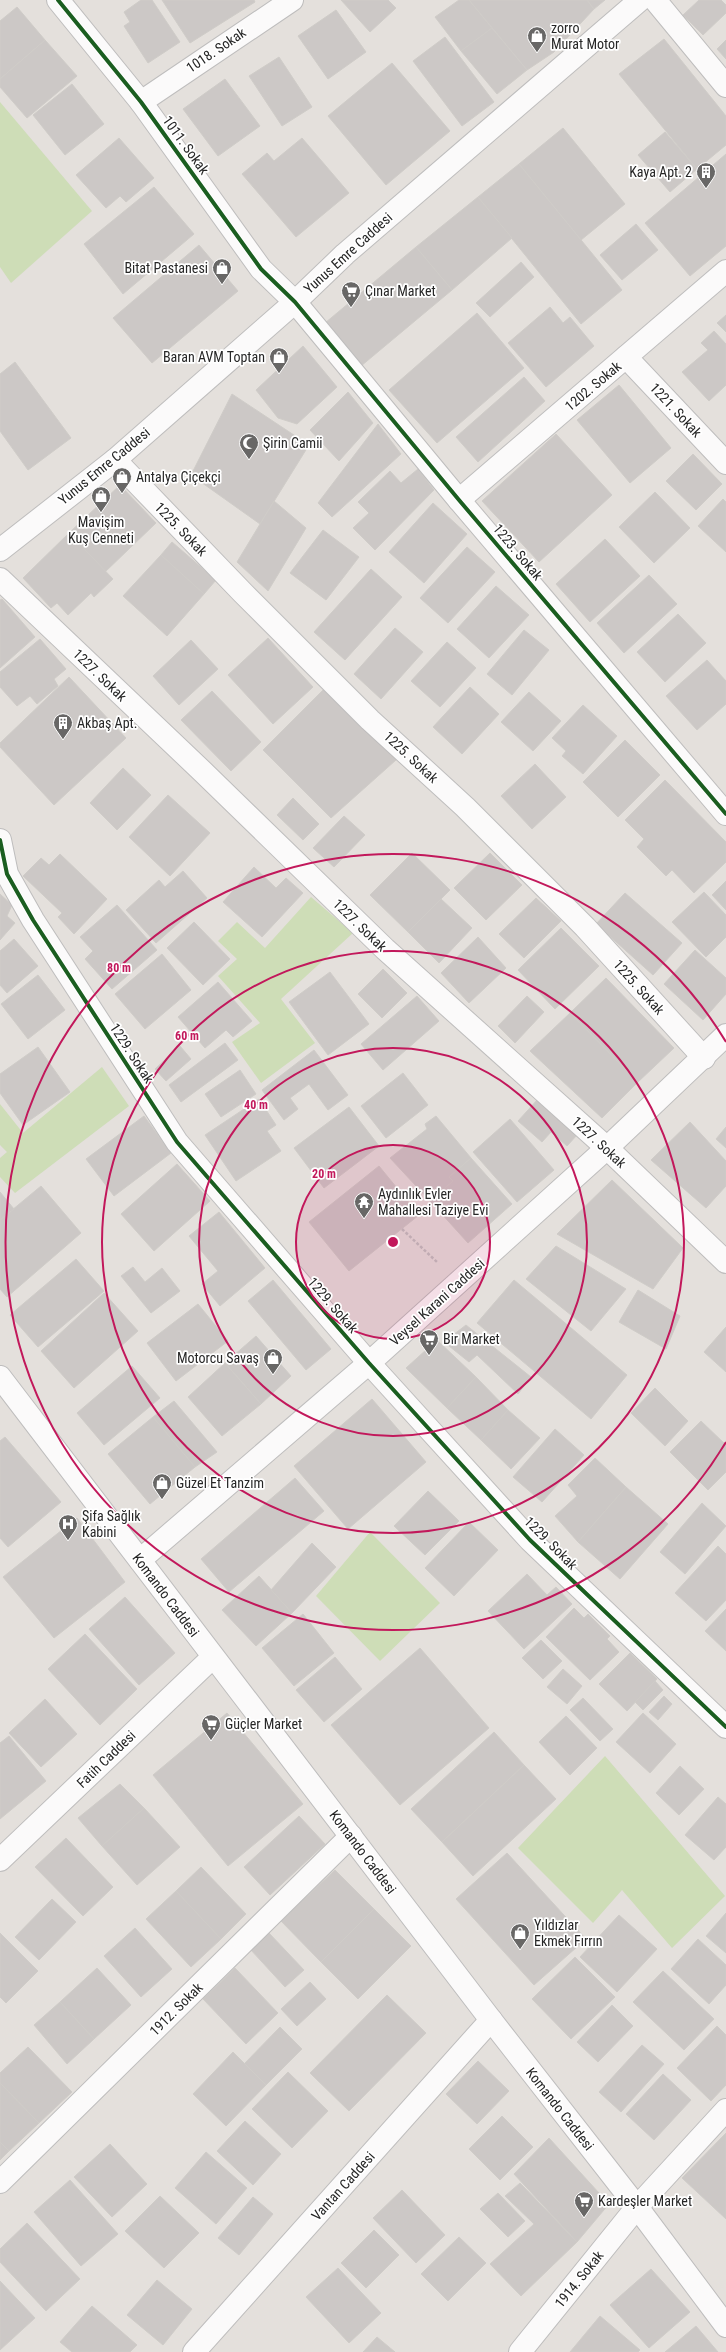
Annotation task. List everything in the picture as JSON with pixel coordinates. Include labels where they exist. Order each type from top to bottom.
[{"type":"street","name":"1011. Sokak","points":[[58,0],[141,102],[261,269],[295,302]]},
{"type":"street","name":"1018. Sokak","points":[[141,102],[292,0]]},
{"type":"street","name":"Yunus Emre Caddesi","points":[[0,550],[115,460],[295,302],[345,254],[640,0]]},
{"type":"street","points":[[655,0],[726,86]]},
{"type":"street","name":"1202. Sokak","points":[[459,500],[726,271]]},
{"type":"street","name":"1223. Sokak","points":[[295,302],[459,500],[726,814]]},
{"type":"street","name":"1221. Sokak","points":[[626,357],[726,463]]},
{"type":"street","name":"1225. Sokak","points":[[115,460],[243,593],[370,720],[465,807],[585,927],[704,1058]]},
{"type":"street","name":"1227. Sokak","points":[[0,579],[196,765],[384,949],[607,1148],[726,1262]]},
{"type":"street","name":"1229. Sokak","points":[[0,840],[7,874],[33,920],[177,1142],[369,1363],[530,1540],[726,1727]]},
{"type":"street","name":"Veysel Karani Caddesi","points":[[140,1560],[369,1363],[607,1148],[704,1058],[726,1035]]},
{"type":"street","name":"Komando Caddesi","points":[[0,1377],[491,2020],[637,2206],[726,2326]]},
{"type":"street","name":"Fatih Caddesi","points":[[0,1860],[213,1657]]},
{"type":"street","name":"1912. Sokak","points":[[0,2182],[351,1836]]},
{"type":"street","name":"Vantan Caddesi","points":[[194,2352],[491,2020]]},
{"type":"street","name":"1914. Sokak","points":[[520,2352],[637,2206],[726,2110]]},
{"type":"path","points":[[402,1229],[451,1274],[457,1284]]},
{"type":"green space","points":[[0,102],[92,211],[11,283],[0,267]]},
{"type":"green space","points":[[311,897],[353,933],[281,999],[315,1043],[261,1083],[232,1042],[260,1023],[218,976],[237,959],[218,941],[237,922],[265,948]]},
{"type":"green space","points":[[102,1067],[129,1106],[15,1193],[0,1177],[0,1158],[7,1152],[0,1145],[0,1104],[23,1133]]},
{"type":"green space","points":[[370,1532],[440,1603],[380,1661],[316,1596]]},
{"type":"green space","points":[[605,1756],[725,1896],[672,1948],[622,1890],[593,1923],[518,1848]]},
{"type":"building","points":[[141,0],[152,0],[180,42],[148,63],[124,26],[130,22],[124,12]]},
{"type":"building","points":[[162,0],[254,0],[255,2],[190,43]]},
{"type":"building","points":[[341,0],[388,0],[396,8],[370,32]]},
{"type":"building","points":[[459,0],[469,0],[492,28],[461,51],[435,17]]},
{"type":"building","points":[[469,0],[587,0],[594,9],[554,52],[527,70]]},
{"type":"building","points":[[587,0],[605,0],[594,9]]},
{"type":"building","points":[[699,0],[721,0],[726,5],[726,13],[703,35],[683,15]]},
{"type":"building","points":[[17,7],[45,40],[0,79],[0,21]]},
{"type":"building","points":[[336,10],[366,52],[328,79],[298,36]]},
{"type":"building","points":[[492,28],[527,70],[497,94],[461,51]]},
{"type":"building","points":[[445,37],[494,102],[462,126],[413,61]]},
{"type":"building","points":[[664,39],[726,116],[726,145],[697,169],[619,74]]},
{"type":"building","points":[[45,40],[77,76],[27,118],[0,87],[0,79]]},
{"type":"building","points":[[726,40],[726,59],[717,49]]},
{"type":"building","points":[[279,57],[312,107],[282,126],[249,76]]},
{"type":"building","points":[[392,63],[450,131],[386,185],[328,116]]},
{"type":"building","points":[[225,79],[260,126],[218,156],[183,109]]},
{"type":"building","points":[[72,84],[104,124],[65,155],[33,115]]},
{"type":"building","points":[[563,128],[625,204],[581,240],[519,164]]},
{"type":"building","points":[[665,132],[697,169],[670,192],[638,155]]},
{"type":"building","points":[[119,138],[154,178],[126,202],[120,196],[106,208],[76,175]]},
{"type":"building","points":[[302,138],[349,193],[296,237],[242,174],[267,153],[274,161]]},
{"type":"building","name":"Kaya Apt. 2","points":[[726,154],[726,246],[690,276],[645,223]]},
{"type":"building","points":[[519,164],[622,290],[581,324],[478,197]]},
{"type":"building","points":[[154,187],[194,234],[123,294],[84,244]]},
{"type":"building","points":[[478,197],[512,238],[452,290],[416,247]]},
{"type":"building","points":[[636,224],[658,250],[622,280],[600,255]]},
{"type":"building","points":[[199,245],[238,291],[152,363],[113,318]]},
{"type":"building","points":[[416,247],[452,290],[361,366],[325,323]]},
{"type":"building","points":[[521,262],[534,277],[490,317],[476,303]]},
{"type":"building","points":[[550,307],[563,323],[570,317],[594,346],[546,387],[508,343]]},
{"type":"building","points":[[477,313],[524,368],[437,443],[389,390]]},
{"type":"building","points":[[726,315],[726,332],[717,323]]},
{"type":"building","points":[[714,331],[726,344],[726,385],[709,401],[682,372],[708,350],[701,343]]},
{"type":"building","points":[[303,346],[337,387],[297,424],[278,418],[256,390]]},
{"type":"building","points":[[15,362],[71,438],[28,470],[0,431],[0,374]]},
{"type":"building","points":[[524,377],[545,401],[478,462],[456,437]]},
{"type":"building","points":[[619,385],[671,448],[630,483],[577,420]]},
{"type":"building","points":[[348,392],[373,423],[339,461],[310,430]]},
{"type":"building","name":"Şirin Camii","points":[[232,394],[309,445],[260,524],[191,475]]},
{"type":"building","points":[[378,424],[401,454],[332,517],[318,503]]},
{"type":"building","points":[[556,434],[612,495],[539,562],[482,501]]},
{"type":"building","points":[[693,454],[722,484],[696,510],[666,481]]},
{"type":"building","points":[[418,469],[434,490],[375,550],[353,528],[369,513],[358,502],[390,471],[401,483]]},
{"type":"building","points":[[120,485],[156,523],[105,572],[69,533]]},
{"type":"building","points":[[655,492],[690,528],[654,563],[619,527]]},
{"type":"building","points":[[723,499],[726,502],[726,552],[698,526]]},
{"type":"building","points":[[274,501],[306,528],[268,591],[237,562]]},
{"type":"building","points":[[433,503],[467,534],[424,583],[389,552]]},
{"type":"building","points":[[323,530],[359,557],[326,600],[290,573]]},
{"type":"building","points":[[69,533],[113,579],[94,597],[91,593],[68,615],[57,603],[51,608],[23,578]]},
{"type":"building","points":[[605,539],[640,576],[590,622],[556,584]]},
{"type":"building","points":[[172,542],[216,580],[204,594],[161,555]]},
{"type":"building","points":[[467,547],[495,572],[448,623],[420,598]]},
{"type":"building","points":[[161,555],[204,594],[167,636],[123,596]]},
{"type":"building","points":[[371,569],[402,597],[345,660],[314,632]]},
{"type":"building","points":[[649,575],[677,604],[624,653],[597,623]]},
{"type":"building","points":[[496,586],[529,615],[489,658],[457,629]]},
{"type":"building","points":[[2,599],[35,637],[0,668],[0,600]]},
{"type":"building","points":[[678,614],[706,643],[665,682],[637,652]]},
{"type":"building","points":[[395,628],[423,652],[381,699],[354,674]]},
{"type":"building","points":[[524,630],[549,650],[512,695],[487,674]]},
{"type":"building","points":[[268,638],[313,687],[273,724],[228,675]]},
{"type":"building","points":[[40,639],[66,669],[54,679],[58,686],[37,704],[30,696],[17,706],[0,687],[0,672]]},
{"type":"building","points":[[191,640],[218,669],[179,705],[153,676]]},
{"type":"building","points":[[447,642],[476,668],[440,707],[411,681]]},
{"type":"building","points":[[707,660],[726,681],[726,704],[697,730],[666,696]]},
{"type":"building","name":"Akbaş Apt.","points":[[69,677],[126,738],[54,805],[0,747],[0,743]]},
{"type":"building","points":[[470,687],[499,714],[462,754],[433,727]]},
{"type":"building","points":[[325,688],[396,760],[331,818],[263,750]]},
{"type":"building","points":[[212,691],[261,742],[231,771],[181,720]]},
{"type":"building","points":[[529,692],[561,721],[533,751],[501,722]]},
{"type":"building","points":[[583,705],[617,736],[583,774],[562,756],[566,751],[552,738]]},
{"type":"building","points":[[625,740],[660,775],[618,817],[583,782]]},
{"type":"building","points":[[535,764],[566,797],[532,829],[501,796]]},
{"type":"building","points":[[123,768],[151,795],[117,830],[90,803]]},
{"type":"building","points":[[665,780],[726,842],[726,862],[694,893],[672,870],[666,876],[637,847],[644,839],[625,820]]},
{"type":"building","points":[[168,795],[210,833],[170,876],[129,837]]},
{"type":"building","points":[[293,798],[319,824],[303,840],[277,815]]},
{"type":"building","points":[[344,816],[365,835],[334,867],[313,848]]},
{"type":"building","points":[[412,853],[450,890],[408,932],[370,895]]},
{"type":"building","points":[[490,853],[522,885],[486,920],[454,888]]},
{"type":"building","points":[[60,854],[107,899],[74,934],[58,917],[62,913],[23,876],[41,858],[49,865]]},
{"type":"building","points":[[254,867],[276,888],[286,878],[303,893],[262,937],[223,902]]},
{"type":"building","points":[[183,871],[207,898],[156,943],[126,910],[159,880],[165,887]]},
{"type":"building","points":[[726,881],[726,910],[712,895]]},
{"type":"building","points":[[704,892],[726,915],[726,937],[706,957],[672,922]]},
{"type":"building","points":[[625,893],[682,943],[653,975],[596,924]]},
{"type":"building","points":[[0,894],[12,905],[7,916],[15,923],[0,940]]},
{"type":"building","points":[[536,898],[561,921],[524,958],[499,934]]},
{"type":"building","points":[[441,899],[472,928],[439,963],[408,932]]},
{"type":"building","points":[[117,905],[157,950],[112,989],[85,959],[93,951],[80,937]]},
{"type":"building","points":[[194,922],[230,959],[203,985],[167,948]]},
{"type":"building","points":[[561,928],[599,966],[555,1009],[518,970]]},
{"type":"building","points":[[478,937],[506,968],[469,1003],[441,973]]},
{"type":"building","points":[[14,939],[38,966],[7,993],[0,985],[0,951]]},
{"type":"building","points":[[695,950],[726,978],[726,994],[703,1020],[664,984]]},
{"type":"building","points":[[162,954],[191,990],[145,1029],[115,994]]},
{"type":"building","points":[[383,969],[407,993],[382,1018],[358,994]]},
{"type":"building","points":[[330,972],[369,1024],[328,1055],[289,1002]]},
{"type":"building","points":[[38,975],[65,1010],[28,1039],[1,1004]]},
{"type":"building","points":[[606,978],[674,1048],[638,1082],[570,1013]]},
{"type":"building","points":[[218,982],[252,1021],[233,1037],[226,1030],[205,1048],[178,1017]]},
{"type":"building","points":[[417,996],[439,1021],[383,1070],[361,1044]]},
{"type":"building","points":[[527,996],[544,1012],[515,1043],[498,1026]]},
{"type":"building","points":[[570,1013],[638,1082],[602,1118],[530,1051]]},
{"type":"building","points":[[225,1043],[238,1060],[181,1102],[169,1085]]},
{"type":"building","points":[[180,1046],[191,1059],[166,1081],[155,1069]]},
{"type":"building","points":[[38,1047],[70,1092],[23,1125],[0,1093],[0,1074]]},
{"type":"building","points":[[314,1050],[348,1095],[328,1110],[309,1084],[290,1098],[298,1109],[284,1120],[262,1090]]},
{"type":"building","points":[[240,1070],[256,1094],[221,1117],[205,1094]]},
{"type":"building","points":[[403,1073],[428,1105],[386,1138],[361,1106]]},
{"type":"building","points":[[259,1099],[276,1125],[267,1131],[281,1151],[236,1181],[205,1135]]},
{"type":"building","points":[[538,1099],[577,1135],[567,1146],[551,1132],[542,1142],[518,1121]]},
{"type":"building","points":[[349,1107],[379,1146],[324,1188],[294,1148]]},
{"type":"building","points":[[144,1116],[171,1153],[114,1196],[86,1159]]},
{"type":"building","points":[[436,1116],[471,1158],[449,1177],[453,1181],[430,1201],[390,1158],[427,1129],[425,1124]]},
{"type":"building","points":[[510,1119],[554,1170],[517,1202],[473,1152]]},
{"type":"building","points":[[690,1122],[726,1161],[726,1186],[706,1208],[651,1160]]},
{"type":"building","points":[[726,1127],[726,1148],[716,1139]]},
{"type":"building","points":[[471,1158],[512,1204],[468,1243],[430,1201],[453,1181],[449,1177]]},
{"type":"building","points":[[177,1164],[210,1201],[154,1251],[121,1214]]},
{"type":"building","name":"Aydınlık Evler Mahallesi Taziye Evi","points":[[379,1166],[419,1215],[349,1271],[309,1222]]},
{"type":"building","points":[[612,1180],[683,1248],[653,1289],[557,1234]]},
{"type":"building","points":[[41,1186],[81,1233],[7,1297],[0,1289],[0,1220]]},
{"type":"building","points":[[0,1192],[14,1209],[0,1220]]},
{"type":"building","points":[[219,1212],[265,1268],[220,1306],[202,1284],[218,1271],[189,1236]]},
{"type":"building","points":[[556,1246],[626,1289],[591,1331],[526,1279]]},
{"type":"building","points":[[76,1259],[104,1291],[38,1347],[10,1315]]},
{"type":"building","points":[[133,1267],[145,1282],[162,1268],[180,1291],[151,1313],[121,1276]]},
{"type":"building","points":[[273,1280],[331,1349],[306,1370],[248,1301]]},
{"type":"building","points":[[514,1280],[627,1375],[591,1419],[477,1323]]},
{"type":"building","points":[[638,1290],[680,1316],[666,1349],[619,1322]]},
{"type":"building","points":[[104,1293],[138,1331],[74,1388],[41,1351]]},
{"type":"building","points":[[198,1304],[228,1341],[176,1381],[147,1343]]},
{"type":"building","points":[[466,1325],[531,1377],[518,1394],[477,1355],[469,1362],[444,1342]]},
{"type":"building","points":[[726,1327],[726,1372],[704,1352]]},
{"type":"building","points":[[256,1336],[291,1376],[261,1404],[225,1363]]},
{"type":"building","points":[[437,1340],[476,1377],[447,1408],[406,1368]]},
{"type":"building","points":[[225,1363],[261,1404],[222,1436],[188,1397]]},
{"type":"building","points":[[132,1366],[160,1398],[104,1445],[77,1413]]},
{"type":"building","points":[[476,1377],[508,1410],[481,1440],[447,1408]]},
{"type":"building","points":[[655,1388],[688,1421],[665,1446],[631,1413]]},
{"type":"building","points":[[372,1399],[426,1462],[348,1529],[294,1466]]},
{"type":"building","points":[[174,1401],[217,1452],[195,1467],[153,1417]]},
{"type":"building","points":[[508,1410],[540,1438],[511,1469],[481,1440]]},
{"type":"building","points":[[153,1417],[195,1467],[150,1504],[108,1454]]},
{"type":"building","points":[[701,1421],[726,1445],[726,1472],[708,1490],[670,1452]]},
{"type":"building","points":[[555,1429],[584,1455],[542,1502],[513,1477]]},
{"type":"building","points":[[5,1437],[61,1502],[8,1547],[0,1538],[0,1441]]},
{"type":"building","points":[[595,1458],[626,1487],[578,1542],[555,1516],[577,1496],[568,1485]]},
{"type":"building","points":[[295,1478],[324,1511],[229,1592],[201,1559]]},
{"type":"building","points":[[626,1487],[668,1524],[620,1579],[578,1542]]},
{"type":"building","points":[[428,1491],[459,1521],[425,1555],[394,1526]]},
{"type":"building","points":[[702,1503],[726,1526],[685,1574],[660,1552]]},
{"type":"building","points":[[77,1518],[125,1582],[54,1638],[3,1577]]},
{"type":"building","points":[[469,1522],[498,1550],[454,1596],[425,1568]]},
{"type":"building","points":[[312,1543],[336,1567],[292,1613],[271,1590]]},
{"type":"building","points":[[718,1546],[726,1554],[726,1600],[706,1621],[675,1593]]},
{"type":"building","points":[[527,1574],[547,1595],[556,1587],[572,1604],[524,1649],[488,1611]]},
{"type":"building","points":[[259,1576],[292,1613],[256,1646],[222,1610]]},
{"type":"building","points":[[125,1597],[175,1653],[139,1685],[89,1629]]},
{"type":"building","points":[[574,1608],[584,1618],[588,1614],[610,1636],[607,1639],[619,1652],[590,1680],[546,1637]]},
{"type":"building","points":[[726,1609],[726,1651],[705,1631]]},
{"type":"building","points":[[303,1614],[334,1653],[294,1686],[262,1648]]},
{"type":"building","points":[[85,1634],[137,1689],[100,1725],[48,1669]]},
{"type":"building","points":[[541,1640],[562,1661],[543,1679],[522,1658]]},
{"type":"building","points":[[420,1648],[489,1728],[400,1805],[331,1725]]},
{"type":"building","points":[[630,1653],[657,1679],[627,1711],[599,1684]]},
{"type":"building","points":[[335,1657],[362,1689],[324,1722],[296,1690]]},
{"type":"building","points":[[563,1669],[582,1686],[567,1704],[547,1687]]},
{"type":"building","points":[[655,1681],[663,1690],[643,1710],[635,1702]]},
{"type":"building","points":[[664,1696],[672,1704],[658,1720],[649,1712]]},
{"type":"building","points":[[583,1698],[613,1729],[600,1741],[570,1710]]},
{"type":"building","points":[[45,1699],[77,1734],[41,1767],[9,1733]]},
{"type":"building","points":[[227,1713],[303,1804],[228,1866],[153,1775]]},
{"type":"building","points":[[643,1713],[676,1744],[650,1773],[616,1742]]},
{"type":"building","points":[[566,1716],[597,1748],[570,1775],[539,1742]]},
{"type":"building","points":[[494,1732],[524,1765],[442,1842],[411,1809]]},
{"type":"building","points":[[9,1736],[46,1781],[0,1819],[0,1743]]},
{"type":"building","points":[[524,1765],[556,1799],[473,1876],[442,1842]]},
{"type":"building","points":[[680,1766],[704,1789],[679,1815],[656,1793]]},
{"type":"building","points":[[120,1784],[144,1808],[102,1846],[78,1818]]},
{"type":"building","points":[[718,1797],[726,1804],[726,1847],[714,1860],[685,1835]]},
{"type":"building","points":[[144,1808],[180,1847],[137,1885],[102,1846]]},
{"type":"building","points":[[299,1816],[325,1844],[270,1895],[244,1867]]},
{"type":"building","points":[[66,1838],[113,1887],[83,1916],[35,1867]]},
{"type":"building","points":[[507,1853],[586,1939],[534,1985],[456,1899]]},
{"type":"building","points":[[201,1867],[246,1914],[221,1939],[176,1891]]},
{"type":"building","points":[[335,1870],[374,1909],[321,1962],[281,1921]]},
{"type":"building","points":[[176,1891],[221,1939],[191,1967],[146,1919]]},
{"type":"building","points":[[52,1899],[76,1922],[39,1960],[15,1937]]},
{"type":"building","points":[[374,1909],[411,1946],[358,1999],[321,1962]]},
{"type":"building","points":[[726,1913],[726,1953],[706,1936]]},
{"type":"building","points":[[619,1915],[657,1949],[617,1992],[580,1957]]},
{"type":"building","points":[[135,1928],[172,1969],[141,1997],[104,1956]]},
{"type":"building","points":[[268,1932],[304,1970],[285,1987],[250,1949]]},
{"type":"building","points":[[0,1933],[38,1971],[6,2003],[0,1997]]},
{"type":"building","points":[[698,1939],[726,1965],[726,1985],[709,2004],[671,1969]]},
{"type":"building","points":[[575,1957],[615,1997],[571,2039],[532,1999]]},
{"type":"building","points":[[97,1968],[131,2005],[94,2039],[60,2002]]},
{"type":"building","points":[[235,1968],[278,2013],[246,2044],[203,1999]]},
{"type":"building","points":[[663,1971],[714,2019],[684,2050],[633,2002]]},
{"type":"building","points":[[310,1982],[326,1999],[297,2026],[281,2009]]},
{"type":"building","points":[[387,1995],[426,2033],[349,2111],[310,2073]]},
{"type":"building","points":[[60,2002],[94,2039],[67,2064],[34,2025]]},
{"type":"building","points":[[612,2005],[633,2026],[598,2062],[577,2042]]},
{"type":"building","points":[[717,2026],[726,2035],[726,2085],[711,2101],[677,2068]]},
{"type":"building","points":[[280,2027],[302,2049],[266,2085],[244,2064]]},
{"type":"building","points":[[642,2045],[664,2064],[621,2112],[599,2092]]},
{"type":"building","points":[[28,2047],[72,2092],[39,2123],[0,2083],[0,2073]]},
{"type":"building","points":[[233,2052],[266,2085],[226,2126],[193,2094]]},
{"type":"building","points":[[478,2061],[509,2091],[477,2124],[446,2094]]},
{"type":"building","points":[[288,2072],[328,2111],[292,2148],[252,2109]]},
{"type":"building","points":[[663,2074],[691,2100],[654,2140],[626,2114]]},
{"type":"building","points":[[0,2083],[39,2123],[9,2151],[0,2142]]},
{"type":"building","points":[[502,2116],[533,2147],[500,2180],[469,2149]]},
{"type":"building","points":[[245,2121],[281,2154],[253,2185],[217,2151]]},
{"type":"building","points":[[726,2133],[726,2219],[682,2178]]},
{"type":"building","points":[[549,2138],[609,2204],[577,2242],[514,2174]]},
{"type":"building","points":[[0,2142],[9,2151],[0,2160]]},
{"type":"building","points":[[110,2144],[147,2184],[112,2217],[74,2177]]},
{"type":"building","points":[[206,2152],[247,2188],[216,2224],[175,2188]]},
{"type":"building","points":[[70,2180],[118,2234],[81,2266],[34,2212]]},
{"type":"building","points":[[520,2183],[577,2242],[521,2296],[490,2264],[534,2224],[505,2196]]},
{"type":"building","points":[[402,2190],[445,2235],[416,2263],[373,2218]]},
{"type":"building","points":[[498,2193],[525,2221],[508,2237],[480,2209]]},
{"type":"building","points":[[160,2196],[199,2233],[164,2268],[125,2231]]},
{"type":"building","points":[[253,2197],[273,2214],[239,2255],[218,2238]]},
{"type":"building","points":[[27,2223],[80,2279],[46,2311],[0,2262],[0,2249]]},
{"type":"building","points":[[374,2230],[399,2255],[366,2288],[341,2263]]},
{"type":"building","points":[[459,2237],[486,2263],[448,2301],[421,2274]]},
{"type":"building","points":[[338,2268],[381,2313],[349,2343],[306,2297]]},
{"type":"building","points":[[651,2269],[690,2312],[649,2348],[610,2305]]},
{"type":"building","points":[[157,2280],[192,2309],[163,2345],[127,2315]]},
{"type":"building","points":[[0,2281],[35,2318],[0,2350]]},
{"type":"building","points":[[92,2306],[137,2345],[130,2352],[72,2352],[60,2342]]},
{"type":"building","points":[[600,2316],[640,2350],[638,2352],[570,2352]]},
{"type":"building","points":[[696,2326],[718,2352],[665,2352]]},
{"type":"building","points":[[377,2337],[395,2352],[363,2352]]},
{"type":"cycle path","points":[[58,0],[141,102],[261,269],[295,302],[459,500],[726,814]]},
{"type":"cycle path","points":[[0,840],[7,874],[33,920],[177,1142],[369,1363],[530,1540],[726,1727]]},
{"type":"place","name":"zorro Murat Motor","points":[[537,53]]},
{"type":"place","name":"Kaya Apt. 2","points":[[706,189]]},
{"type":"place","name":"Bitat Pastanesi","points":[[222,285]]},
{"type":"place","name":"Çınar Market","points":[[351,308]]},
{"type":"place","name":"Baran AVM Toptan","points":[[279,374]]},
{"type":"place","name":"Şirin Camii","points":[[249,460]]},
{"type":"place","name":"Antalya Çiçekçi","points":[[122,494]]},
{"type":"place","name":"Mavişim Kuş Cenneti","points":[[101,513]]},
{"type":"place","name":"Akbaş Apt.","points":[[63,740]]},
{"type":"place","name":"Aydınlık Evler Mahallesi Taziye Evi","points":[[364,1219]]},
{"type":"place","name":"Bir Market","points":[[429,1356]]},
{"type":"place","name":"Motorcu Savaş","points":[[273,1375]]},
{"type":"place","name":"Güzel Et Tanzim","points":[[162,1500]]},
{"type":"place","name":"Şifa Sağlık Kabini","points":[[68,1541]]},
{"type":"place","name":"Güçler Market","points":[[211,1741]]},
{"type":"place","name":"Yıldızlar Ekmek Fırrın","points":[[520,1950]]},
{"type":"place","name":"Kardeşler Market","points":[[584,2218]]}]
